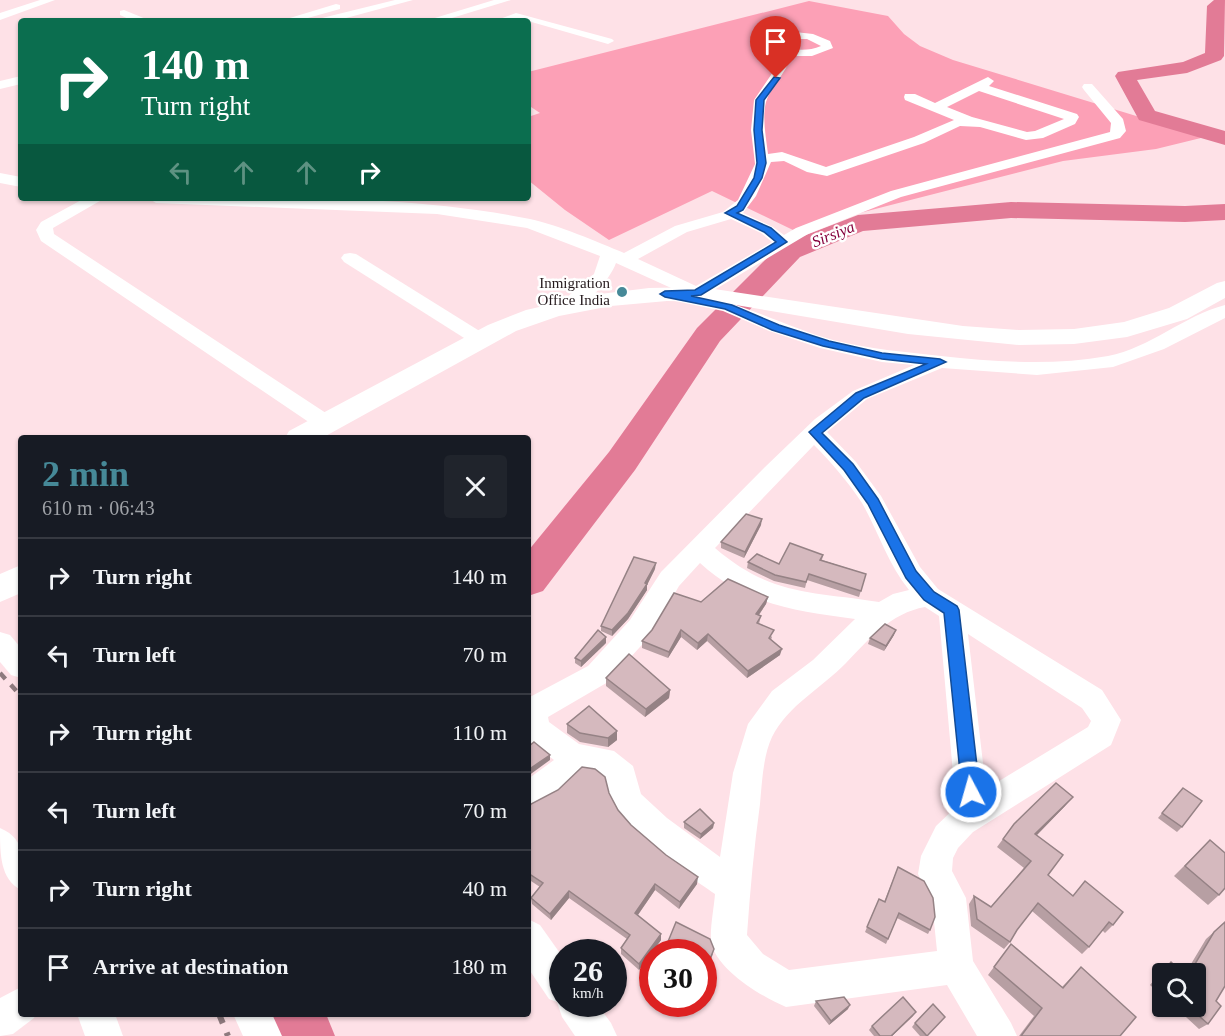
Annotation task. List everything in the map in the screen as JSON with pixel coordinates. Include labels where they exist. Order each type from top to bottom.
[{"type":"main road","points":[[305,435],[479,339],[519,320],[566,308],[665,294],[715,298],[1003,339],[1088,336],[1157,322],[1221,299]]},
{"type":"main road","points":[[0,588],[18,579]]},
{"type":"street","points":[[0,17],[50,0]]},
{"type":"street","points":[[298,18],[358,0]]},
{"type":"street","points":[[333,18],[408,0]]},
{"type":"street","points":[[441,18],[506,0]]},
{"type":"street","points":[[485,6],[524,18]]},
{"type":"street","points":[[291,8],[312,18]]},
{"type":"street","points":[[124,12],[136,18]]},
{"type":"street","points":[[376,18],[394,15]]},
{"type":"street","points":[[509,18],[516,16]]},
{"type":"street","points":[[531,20],[608,41]]},
{"type":"street","points":[[531,33],[555,26]]},
{"type":"street","points":[[566,308],[602,275],[616,256],[740,208],[758,178],[762,163],[758,130],[760,100],[781,69],[786,51]]},
{"type":"street","points":[[0,85],[18,81]]},
{"type":"street","points":[[910,97],[934,108],[969,121],[1026,136],[1038,135],[1070,121],[1072,117],[983,84],[934,108]]},
{"type":"street","points":[[665,294],[715,298],[783,242],[802,231],[896,194],[1115,135],[1119,131],[1118,122],[1088,87]]},
{"type":"street","points":[[762,163],[766,159],[779,157],[827,172],[879,152],[919,140],[957,123],[969,121]]},
{"type":"street","points":[[0,178],[18,181]]},
{"type":"street","points":[[91,201],[47,225],[44,230],[47,237],[327,424]]},
{"type":"street","points":[[233,201],[505,214],[616,256],[776,327],[827,344],[882,356],[940,362],[1037,369],[1113,361],[1157,345],[1221,299]]},
{"type":"street","points":[[730,213],[767,230],[783,242]]},
{"type":"street","points":[[350,258],[479,339]]},
{"type":"street","points":[[733,886],[667,838],[637,810],[624,796],[622,776],[603,761],[573,757],[537,730],[532,714],[540,705],[598,674],[640,628],[670,579],[815,432],[860,395],[940,362]]},
{"type":"street","points":[[815,432],[848,467],[873,502],[911,574],[940,603],[1092,699],[1106,720],[1100,736],[962,821],[947,837],[937,856],[935,874],[950,898],[956,966],[998,1036]]},
{"type":"street","points":[[700,549],[737,579],[769,592],[808,603],[881,613]]},
{"type":"street","points":[[940,603],[902,601],[881,613],[823,668],[782,700],[758,734],[748,773],[733,886],[729,941],[750,967],[786,989],[956,966]]},
{"type":"street","points":[[940,603],[973,814]]},
{"type":"street","points":[[0,643],[18,664]]},
{"type":"street","points":[[531,795],[566,769],[573,757]]},
{"type":"street","points":[[531,941],[549,967]]},
{"type":"street","points":[[0,1021],[18,1007]]},
{"type":"street","points":[[97,1017],[104,1036]]},
{"type":"street","points":[[254,1017],[263,1036]]},
{"type":"street","points":[[584,1017],[598,1036]]},
{"type":"shaded area","points":[[809,1],[888,16],[904,34],[920,46],[953,60],[1205,137],[1156,149],[1063,161],[793,230],[712,191],[609,240],[565,210],[531,182],[531,116],[540,113],[531,107],[531,71]]},
{"type":"building","points":[[746,514],[762,519],[745,552],[721,542]]},
{"type":"building","points":[[790,543],[823,555],[820,560],[866,574],[861,591],[809,574],[806,582],[775,575],[748,562],[757,554],[779,564]]},
{"type":"building","points":[[634,557],[656,563],[645,583],[647,584],[628,613],[612,630],[601,626]]},
{"type":"building","points":[[728,579],[768,597],[756,614],[761,616],[757,623],[774,630],[769,638],[782,649],[748,671],[708,634],[698,643],[681,630],[669,652],[642,641],[652,630],[674,593],[701,602]]},
{"type":"building","points":[[885,624],[896,630],[886,646],[870,638]]},
{"type":"building","points":[[598,630],[606,637],[581,661],[575,658]]},
{"type":"building","points":[[629,654],[670,690],[646,709],[606,678]]},
{"type":"building","points":[[589,706],[617,731],[608,738],[580,733],[567,724]]},
{"type":"building","points":[[534,742],[550,755],[531,768],[531,744]]},
{"type":"building","points":[[582,767],[595,769],[605,777],[609,793],[618,810],[631,825],[666,855],[698,877],[680,902],[655,884],[635,913],[661,934],[657,939],[639,939],[639,964],[627,953],[627,939],[630,935],[569,891],[550,914],[531,898],[543,883],[531,875],[531,804],[558,790]]},
{"type":"building","points":[[1056,783],[1073,797],[1035,834],[1063,855],[1048,875],[1073,896],[1085,881],[1123,912],[1113,925],[1109,922],[1089,947],[1038,903],[1010,942],[977,919],[974,896],[991,907],[1031,861],[1003,839],[1014,824]]},
{"type":"building","points":[[1183,788],[1202,801],[1182,827],[1162,813]]},
{"type":"building","points":[[700,809],[714,823],[701,834],[684,822]]},
{"type":"building","points":[[1210,840],[1225,853],[1225,888],[1219,895],[1185,866]]},
{"type":"building","points":[[898,867],[924,881],[933,898],[935,917],[930,930],[899,913],[888,939],[867,927],[879,899],[885,902]]},
{"type":"building","points":[[676,922],[710,939],[669,939]]},
{"type":"building","points":[[1225,922],[1225,986],[1216,1001],[1221,1006],[1208,1024],[1200,1017],[1206,1017],[1206,963],[1196,963],[1214,932]]},
{"type":"building","points":[[1011,944],[1063,988],[1081,967],[1136,1017],[1120,1036],[1021,1036],[1042,1008],[994,967]]},
{"type":"building","points":[[844,997],[850,1005],[831,1021],[816,1001]]},
{"type":"building","points":[[903,997],[916,1012],[891,1036],[880,1036],[872,1026]]},
{"type":"building","points":[[933,1004],[945,1017],[927,1036],[915,1023]]},
{"type":"waterway","name":"Sirsiya","points":[[1225,1],[1216,6],[1214,56],[1187,67],[1125,76],[1147,115],[1225,138]]},
{"type":"waterway","name":"Sirsiya","points":[[531,576],[622,461],[708,335],[790,251],[858,223],[1011,210],[1185,214],[1225,212]]},
{"type":"waterway","name":"Sirsiya","points":[[297,1017],[304,1036]]},
{"type":"railway","points":[[0,673],[18,693]]},
{"type":"railway","points":[[220,1017],[228,1036]]},
{"type":"place","name":"Inmigration Office India","points":[[622,292]]},
{"type":"route","points":[[776,78],[760,100],[758,130],[762,163],[758,178],[740,208],[730,213],[767,230],[783,242],[698,293],[665,294],[728,307],[776,327],[827,344],[882,356],[940,362],[860,395],[815,432],[848,467],[873,502],[911,574],[929,596],[952,610],[971,792]]}]
